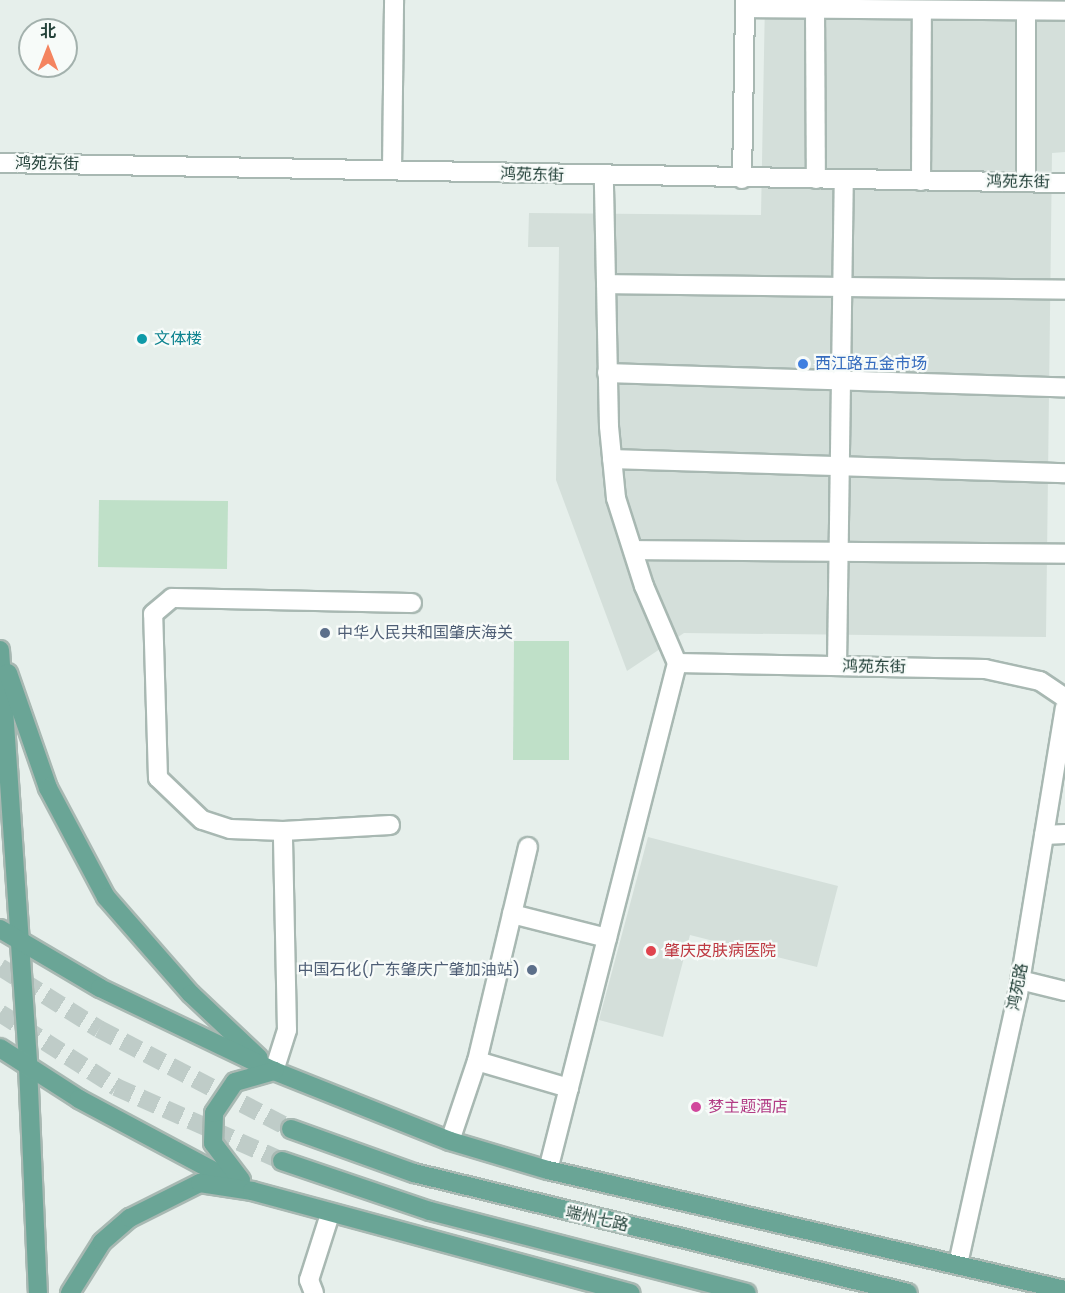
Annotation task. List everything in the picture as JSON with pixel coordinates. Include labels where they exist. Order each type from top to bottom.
[{"type":"main road","points":[[0,649],[28,1066],[38,1293]]},
{"type":"main road","points":[[0,649],[48,788],[106,897],[191,994],[274,1071]]},
{"type":"main road","points":[[0,930],[100,988],[274,1071],[450,1141],[548,1170],[1065,1290]]},
{"type":"main road","points":[[0,1048],[79,1099],[252,1191]]},
{"type":"main road","points":[[252,1191],[222,1160],[213,1143],[214,1113],[235,1082],[274,1071]]},
{"type":"main road","name":"端州七路","points":[[291,1129],[414,1173],[908,1293]]},
{"type":"main road","points":[[282,1161],[430,1211],[747,1293]]},
{"type":"main road","points":[[70,1293],[102,1242],[130,1218],[200,1183],[252,1191],[587,1288],[631,1293]]},
{"type":"street","points":[[392,170],[394,0]]},
{"type":"street","points":[[742,178],[745,4],[815,9],[1065,11]]},
{"type":"street","points":[[815,9],[816,179]]},
{"type":"street","points":[[921,181],[922,10]]},
{"type":"street","points":[[1026,11],[1026,182]]},
{"type":"street","name":"鸿苑东街","points":[[0,163],[392,170],[604,177],[1065,183]]},
{"type":"street","points":[[548,1170],[677,663],[616,498],[607,374],[604,177]]},
{"type":"street","points":[[837,666],[844,180]]},
{"type":"street","points":[[606,284],[1065,290]]},
{"type":"street","points":[[607,374],[1065,387]]},
{"type":"street","points":[[612,459],[1065,472]]},
{"type":"street","points":[[633,549],[1065,554]]},
{"type":"street","points":[[390,825],[283,831],[230,829],[202,820],[158,778],[153,614],[172,598],[412,603]]},
{"type":"street","name":"鸿苑东街","points":[[677,663],[985,669],[1040,681],[1065,698]]},
{"type":"street","name":"鸿苑路","points":[[958,1264],[1020,980],[1065,708]]},
{"type":"street","points":[[274,1071],[287,1030],[283,831]]},
{"type":"street","points":[[1044,835],[1065,834]]},
{"type":"street","points":[[450,1141],[477,1062],[528,847]]},
{"type":"street","points":[[512,914],[607,938]]},
{"type":"street","points":[[1020,980],[1065,991]]},
{"type":"street","points":[[477,1062],[568,1088]]},
{"type":"street","points":[[314,1293],[309,1280],[330,1214]]},
{"type":"shaded area","name":"西江路五金市场","points":[[765,0],[1065,0],[1065,152],[1052,153],[1046,637],[684,633],[627,671],[556,480],[559,247],[528,247],[529,213],[761,215]]},
{"type":"shaded area","name":"肇庆皮肤病医院","points":[[648,837],[838,886],[817,967],[690,935],[663,1037],[599,1020]]},
{"type":"green space","points":[[99,500],[228,501],[227,569],[98,567]]},
{"type":"green space","points":[[514,641],[569,641],[569,760],[513,760]]},
{"type":"tunnel","points":[[0,967],[99,1029],[291,1129]]},
{"type":"tunnel","points":[[0,1013],[116,1087],[282,1161]]},
{"type":"place","name":"文体楼","points":[[142,339]]},
{"type":"place","name":"西江路五金市场","points":[[803,364]]},
{"type":"place","name":"中华人民共和国肇庆海关","points":[[325,633]]},
{"type":"place","name":"肇庆皮肤病医院","points":[[651,951]]},
{"type":"place","name":"中国石化(广东肇庆广肇加油站)","points":[[532,970]]},
{"type":"place","name":"梦主题酒店","points":[[696,1107]]}]
